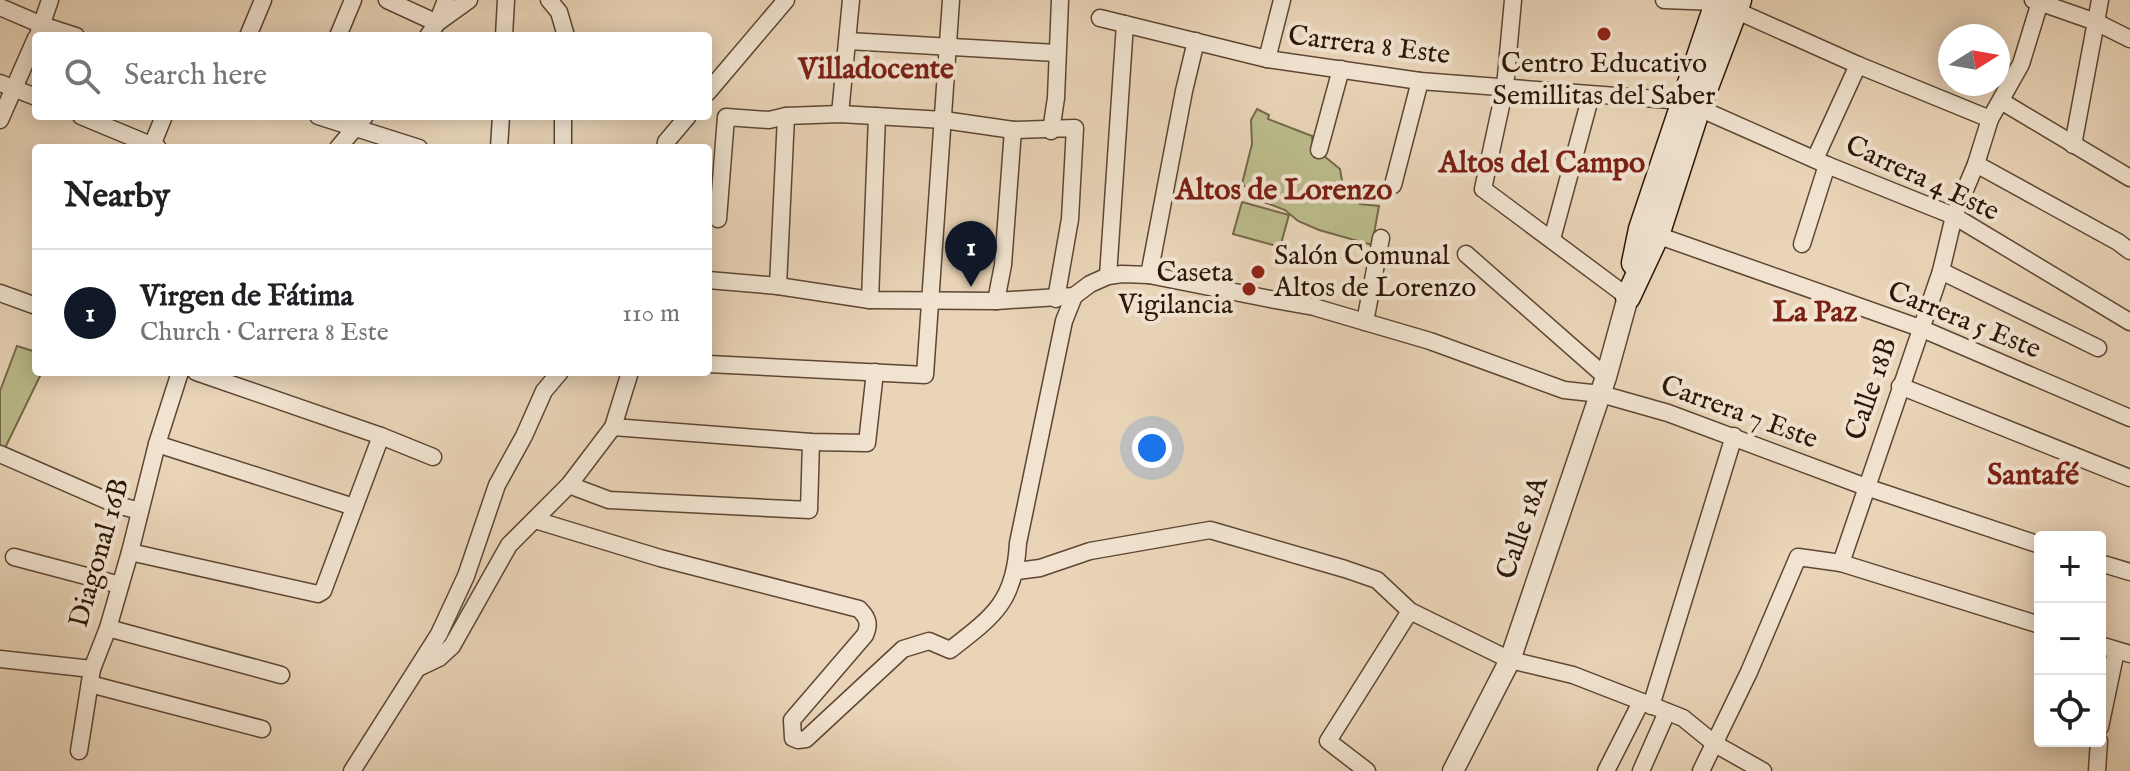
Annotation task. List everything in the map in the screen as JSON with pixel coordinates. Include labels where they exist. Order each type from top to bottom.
[{"type":"main road","name":"Calle 18A","points":[[1628,297],[1691,104],[1728,3]]},
{"type":"street","points":[[38,32],[50,0]]},
{"type":"street","points":[[250,32],[263,0]]},
{"type":"street","points":[[340,32],[353,0]]},
{"type":"street","points":[[387,0],[433,30]]},
{"type":"street","points":[[433,30],[446,0]]},
{"type":"street","points":[[433,30],[469,0]]},
{"type":"street","points":[[504,32],[506,0]]},
{"type":"street","points":[[549,0],[559,12],[565,32]]},
{"type":"street","points":[[712,87],[786,0]]},
{"type":"street","points":[[840,114],[851,0]]},
{"type":"street","points":[[712,364],[925,375],[951,0]]},
{"type":"street","points":[[1051,131],[1056,98],[1060,0]]},
{"type":"street","points":[[1267,59],[1282,0]]},
{"type":"street","points":[[1513,0],[1505,87],[1483,189],[1628,297]]},
{"type":"street","points":[[1664,0],[1728,3],[1858,65],[1990,119]]},
{"type":"street","points":[[2073,145],[2100,0]]},
{"type":"street","points":[[2036,1],[2096,22],[2130,39]]},
{"type":"street","name":"Calle 18B","points":[[1841,563],[1941,271],[1954,216],[1976,164],[1990,119],[2021,64],[2036,1]]},
{"type":"street","points":[[0,7],[37,32]]},
{"type":"street","name":"Carrera 8 Este","points":[[1100,18],[1267,59],[1420,81],[1691,104]]},
{"type":"street","points":[[712,280],[778,286],[870,300],[996,301],[1065,297],[1108,276],[1125,24]]},
{"type":"street","points":[[848,41],[1057,53]]},
{"type":"street","points":[[1149,275],[1196,41]]},
{"type":"street","points":[[0,120],[7,86],[32,43]]},
{"type":"street","points":[[1802,244],[1821,162],[1858,65]]},
{"type":"street","points":[[1319,150],[1341,69]]},
{"type":"street","points":[[1393,185],[1420,81]]},
{"type":"street","points":[[7,86],[32,95]]},
{"type":"street","points":[[1552,239],[1591,95]]},
{"type":"street","points":[[2001,101],[2130,178]]},
{"type":"street","name":"Carrera 4 Este","points":[[1691,104],[1821,162],[1954,216],[2130,322]]},
{"type":"street","points":[[535,520],[660,558],[859,609],[867,617],[865,635],[792,720],[793,738],[798,740],[806,739],[903,649],[929,641],[950,650],[984,624],[1002,603],[1017,571],[1018,543],[1064,321],[1075,128],[1013,130],[944,120],[840,114],[786,116],[769,120],[726,117],[718,219]]},
{"type":"street","points":[[778,286],[786,116]]},
{"type":"street","points":[[870,300],[877,116]]},
{"type":"street","points":[[90,120],[147,144]]},
{"type":"street","points":[[155,144],[163,120]]},
{"type":"street","points":[[499,144],[501,120]]},
{"type":"street","points":[[563,120],[563,144]]},
{"type":"street","points":[[666,144],[685,120]]},
{"type":"street","points":[[341,144],[360,122],[410,144]]},
{"type":"street","points":[[996,301],[1003,265],[1013,130]]},
{"type":"street","points":[[1976,164],[2130,251]]},
{"type":"street","name":"Carrera 5 Este","points":[[1649,232],[1920,328],[2130,418]]},
{"type":"street","points":[[1365,322],[1381,238]]},
{"type":"street","points":[[1466,254],[1603,385]]},
{"type":"street","points":[[1941,271],[2098,348]]},
{"type":"street","name":"Carrera 7 Este","points":[[1108,276],[1149,275],[1314,307],[1430,341],[1564,390],[1603,385],[1668,413],[1866,487],[2034,543]]},
{"type":"street","points":[[0,293],[32,305]]},
{"type":"street","name":"Calle 18A","points":[[1453,771],[1510,660],[1603,385],[1628,297]]},
{"type":"street","points":[[613,427],[811,442],[867,443],[875,372]]},
{"type":"street","name":"Diagonal 16B","points":[[79,751],[91,677],[108,628],[157,444],[179,376]]},
{"type":"street","points":[[208,376],[433,457]]},
{"type":"street","points":[[352,771],[446,619],[466,576],[497,485],[544,391],[557,376]]},
{"type":"street","points":[[418,668],[439,658],[452,646],[509,545],[569,485],[613,427],[629,376]]},
{"type":"street","points":[[1900,386],[2130,478]]},
{"type":"street","points":[[130,552],[313,593],[323,591],[381,436]]},
{"type":"street","points":[[1641,771],[1653,707],[1734,436]]},
{"type":"street","points":[[569,485],[609,500],[809,510],[811,442]]},
{"type":"street","points":[[157,444],[354,507]]},
{"type":"street","points":[[0,454],[117,505],[140,511]]},
{"type":"street","points":[[1017,571],[1040,568],[1090,551],[1210,530],[1377,580],[1410,611],[1510,660],[1573,675],[1683,718],[1715,744],[1763,771]]},
{"type":"street","points":[[14,557],[120,585]]},
{"type":"street","points":[[1701,771],[1798,557],[1841,563],[2034,623]]},
{"type":"street","points":[[2106,565],[2130,572]]},
{"type":"street","points":[[1367,771],[1328,741],[1410,611]]},
{"type":"street","points":[[108,628],[281,675]]},
{"type":"street","points":[[2106,696],[2115,650]]},
{"type":"street","points":[[0,659],[91,677],[262,729]]},
{"type":"street","points":[[1606,771],[1653,707]]},
{"type":"street","points":[[2097,771],[2099,747]]},
{"type":"green space","points":[[1257,109],[1269,115],[1268,119],[1312,136],[1313,147],[1340,169],[1344,192],[1360,204],[1379,206],[1372,245],[1298,221],[1285,210],[1264,202],[1242,184],[1252,144],[1251,120]]},
{"type":"green space","points":[[1242,202],[1289,215],[1280,247],[1233,234]]},
{"type":"green space","points":[[17,346],[32,351],[32,376],[40,376],[4,450],[0,449],[0,391]]},
{"type":"place","name":"Centro Educativo Semillitas del Saber","points":[[1604,34]]},
{"type":"place","name":"Salón Comunal Altos de Lorenzo","points":[[1258,272]]},
{"type":"place","name":"Virgen de Fátima","points":[[971,287]]},
{"type":"place","name":"Caseta Vigilancia","points":[[1249,289]]},
{"type":"district","name":"Villadocente","points":[[876,70]]},
{"type":"district","name":"Altos del Campo","points":[[1542,164]]},
{"type":"district","name":"Altos de Lorenzo","points":[[1284,191]]},
{"type":"district","name":"La Paz","points":[[1815,313]]},
{"type":"district","name":"Santafé","points":[[2033,476]]}]
